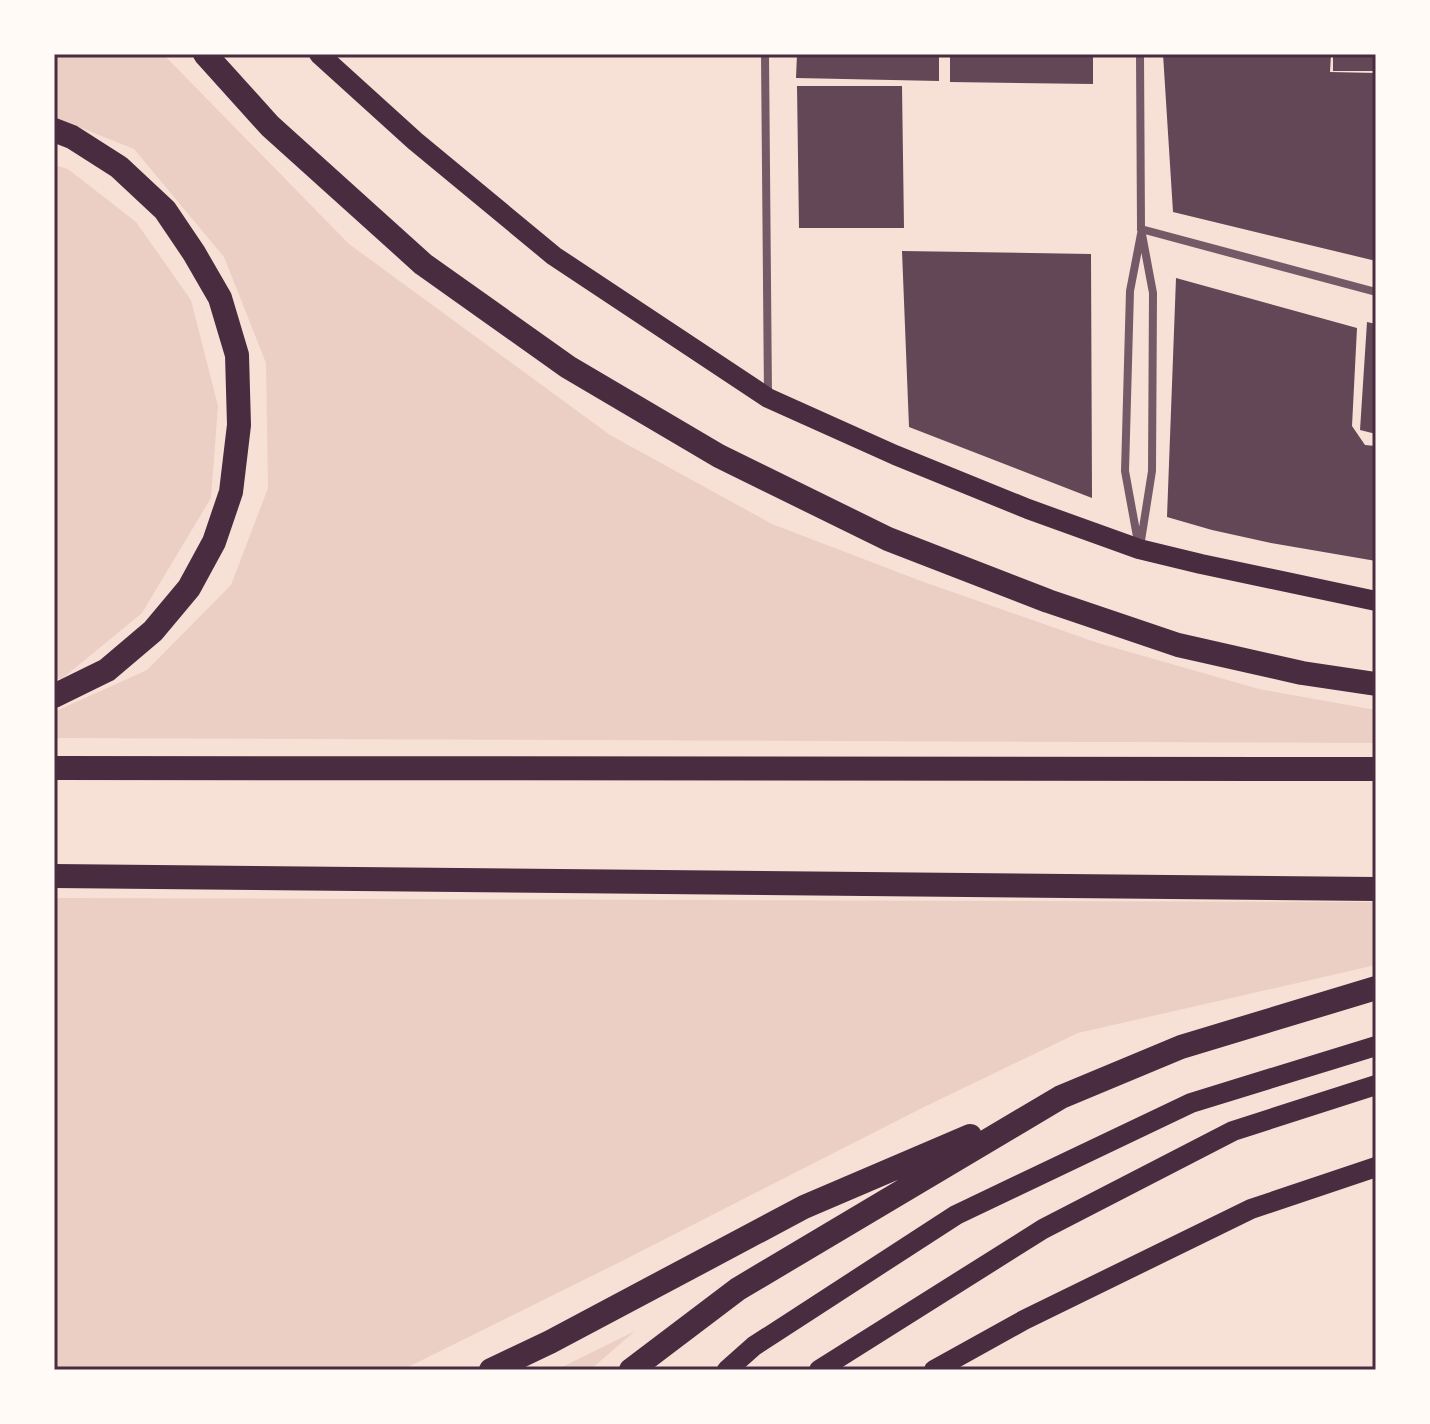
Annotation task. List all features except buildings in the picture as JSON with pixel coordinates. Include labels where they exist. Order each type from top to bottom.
[{"type":"highway","points":[[205,54],[270,126],[423,264],[568,367],[719,456],[888,539],[1048,601],[1178,645],[1302,673],[1376,684]]},
{"type":"highway","points":[[54,130],[72,137],[119,167],[165,210],[194,253],[220,298],[237,355],[239,425],[231,492],[214,542],[189,588],[153,631],[107,670],[54,696]]},
{"type":"highway","points":[[54,768],[1376,769]]},
{"type":"highway","points":[[54,876],[1376,889]]},
{"type":"highway","points":[[491,1370],[550,1342],[804,1207],[1181,1047],[1376,988]]},
{"type":"highway","points":[[631,1370],[738,1289],[1061,1097]]},
{"type":"main road","points":[[319,54],[415,141],[554,256],[768,398],[895,455],[1028,509],[1139,549],[1376,601]]},
{"type":"main road","points":[[727,1370],[754,1346],[956,1215],[1191,1103],[1376,1046]]},
{"type":"main road","points":[[819,1370],[1043,1229],[1233,1131],[1376,1085]]},
{"type":"main road","points":[[934,1370],[1024,1320],[1251,1209],[1376,1167]]},
{"type":"street","points":[[765,54],[768,398]]},
{"type":"street","points":[[1139,549],[1152,471],[1153,293],[1141,229],[1140,54]]},
{"type":"street","points":[[1141,229],[1376,292]]},
{"type":"street","points":[[1139,549],[1125,471],[1130,291],[1141,229]]},
{"type":"shaded area","points":[[54,54],[163,54],[349,244],[610,435],[772,524],[921,581],[1098,643],[1259,689],[1376,710],[1376,743],[54,738],[54,712],[147,670],[231,585],[268,488],[266,363],[224,257],[134,149],[54,117]]},
{"type":"shaded area","points":[[54,165],[68,169],[136,222],[191,300],[218,406],[211,498],[142,613],[63,678],[54,680]]},
{"type":"shaded area","points":[[54,898],[1376,902],[1376,965],[1078,1033],[920,1109],[402,1370],[54,1370]]},
{"type":"shaded area","points":[[635,1331],[590,1370],[556,1370]]}]
